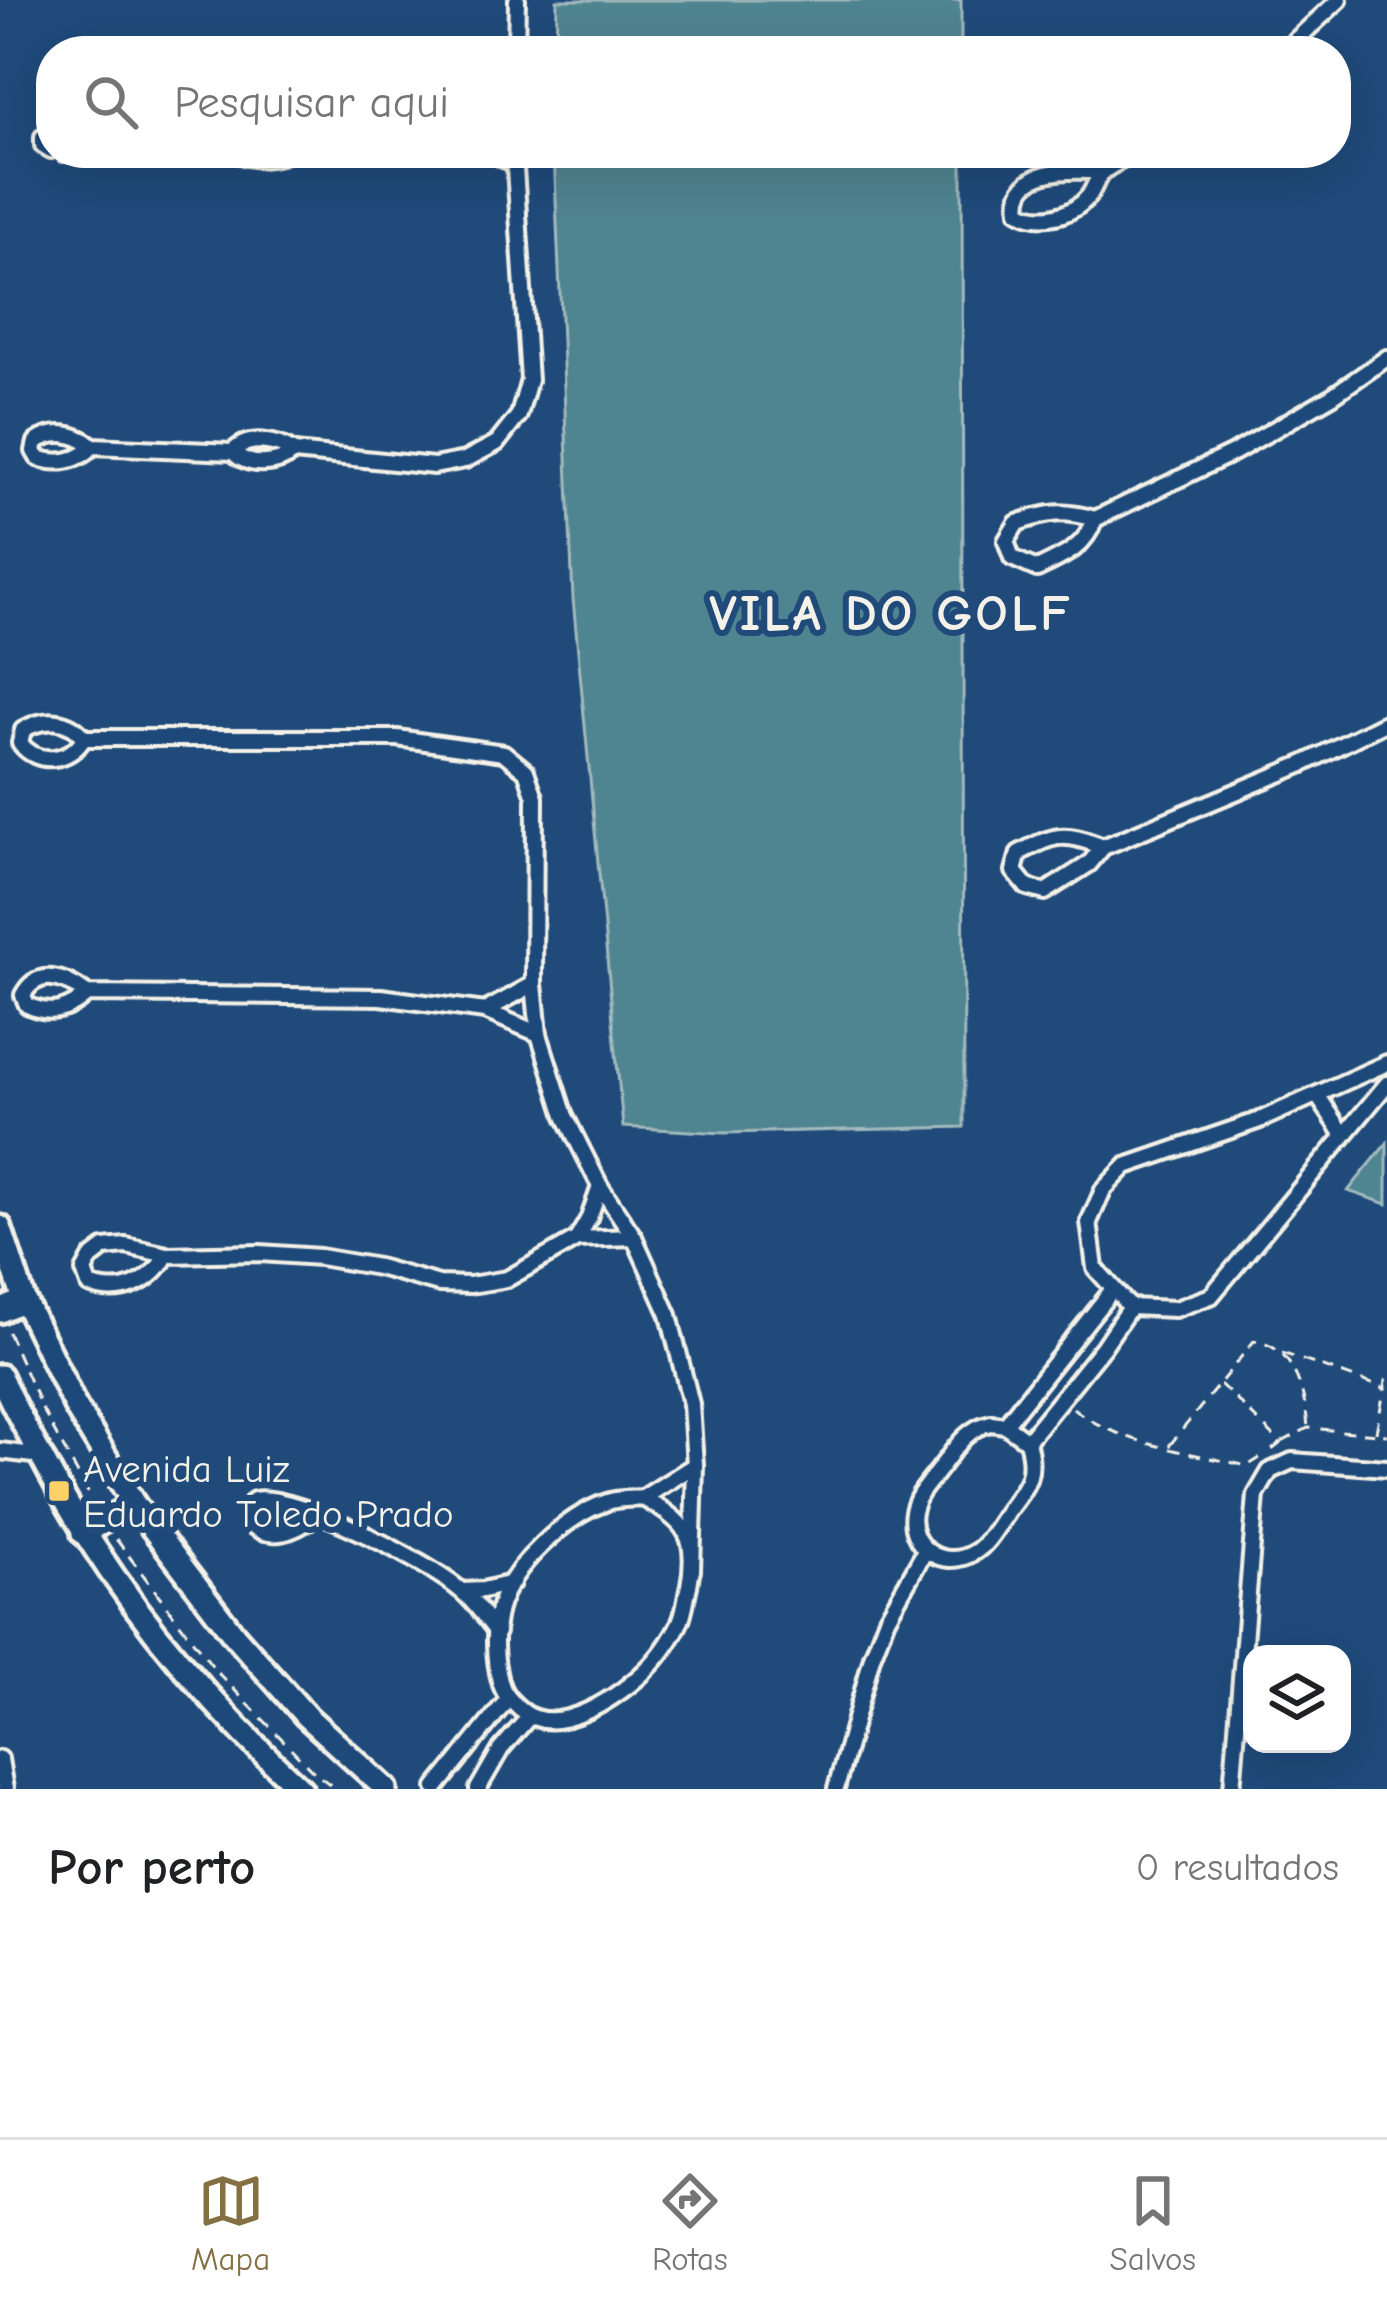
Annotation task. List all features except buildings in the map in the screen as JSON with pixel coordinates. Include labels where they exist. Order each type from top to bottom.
[{"type":"main road","points":[[0,1227],[24,1300],[75,1406],[134,1504],[235,1636],[306,1716],[386,1789]]},
{"type":"main road","points":[[4,1322],[24,1300]]},
{"type":"main road","points":[[0,1376],[83,1533],[187,1672],[301,1789]]},
{"type":"main road","points":[[83,1533],[134,1504]]},
{"type":"street","points":[[516,36],[517,0]]},
{"type":"street","points":[[1300,36],[1340,0]]},
{"type":"street","points":[[93,446],[233,452],[247,462],[276,462],[294,452],[434,466],[465,460],[496,443],[520,416],[529,380],[515,168]]},
{"type":"street","points":[[1102,172],[1057,170],[1025,184],[1017,198],[1018,211],[1030,218],[1050,218],[1072,209],[1088,197],[1109,168]]},
{"type":"street","points":[[1095,519],[1088,538],[1037,569],[1012,558],[1006,541],[1017,523],[1047,512],[1095,519],[1235,452],[1387,358]]},
{"type":"street","points":[[1102,847],[1072,835],[1047,838],[1018,853],[1014,872],[1027,887],[1045,892],[1089,864],[1102,847],[1304,764],[1387,722]]},
{"type":"street","points":[[84,738],[398,738],[504,753],[526,771],[535,797],[534,984],[539,1034],[565,1116],[600,1186],[634,1237],[669,1315],[691,1404],[695,1465],[692,1571],[680,1622],[651,1665],[617,1695],[586,1713],[557,1720],[529,1717],[501,1687],[495,1650],[500,1608],[512,1583],[540,1547],[569,1521],[610,1501],[644,1498],[695,1465]]},
{"type":"street","points":[[485,1011],[534,984]]},
{"type":"street","points":[[87,994],[381,997],[485,1011],[539,1034]]},
{"type":"street","points":[[1387,1063],[1260,1120],[1126,1166],[1103,1190],[1089,1222],[1095,1268],[1130,1307],[1175,1309],[1211,1296],[1387,1084]]},
{"type":"street","points":[[1316,1095],[1345,1135]]},
{"type":"street","points":[[577,1239],[600,1186]]},
{"type":"street","points":[[167,1255],[150,1278],[129,1288],[105,1291],[89,1286],[84,1271],[104,1249],[126,1246],[167,1255],[320,1257],[439,1284],[470,1286],[507,1279],[577,1239],[634,1237]]},
{"type":"street","points":[[1005,1425],[1113,1289]]},
{"type":"street","points":[[1027,1441],[1130,1307]]},
{"type":"street","points":[[980,1425],[1005,1425],[1027,1441],[1031,1468],[1027,1485],[978,1551],[961,1558],[942,1558],[926,1551],[914,1538],[917,1498],[968,1432],[980,1425]]},
{"type":"street","points":[[0,1451],[41,1456]]},
{"type":"street","points":[[1232,1789],[1256,1495],[1270,1471],[1292,1461],[1387,1468]]},
{"type":"street","points":[[644,1498],[687,1534],[692,1571]]},
{"type":"street","points":[[316,1515],[381,1541],[463,1591],[497,1632]]},
{"type":"street","points":[[836,1789],[872,1657],[887,1618],[926,1551]]},
{"type":"street","points":[[463,1591],[512,1583]]},
{"type":"street","points":[[435,1789],[508,1699]]},
{"type":"street","points":[[478,1789],[501,1749],[529,1717]]},
{"type":"street","points":[[0,1759],[5,1789]]},
{"type":"street","points":[[435,1789],[455,1789]]},
{"type":"path","points":[[4,1322],[42,1409],[127,1556],[217,1672],[336,1789]]},
{"type":"path","points":[[1168,1448],[1253,1341],[1386,1388]]},
{"type":"path","points":[[1280,1353],[1296,1374],[1308,1427]]},
{"type":"path","points":[[1296,1374],[1312,1364]]},
{"type":"path","points":[[1376,1434],[1387,1376]]},
{"type":"path","points":[[1220,1384],[1281,1443]]},
{"type":"path","points":[[1061,1399],[1108,1430],[1247,1466],[1308,1427],[1387,1435]]},
{"type":"green space","points":[[557,0],[961,0],[961,36],[556,36]]},
{"type":"green space","points":[[555,168],[962,168],[964,1127],[724,1133],[623,1127],[573,599]]},
{"type":"green space","points":[[1387,1143],[1387,1204],[1348,1191]]},
{"type":"place","name":"Avenida Luiz Eduardo Toledo Prado","points":[[59,1491]]},
{"type":"district","name":"VILA DO GOLF","points":[[891,613]]}]
